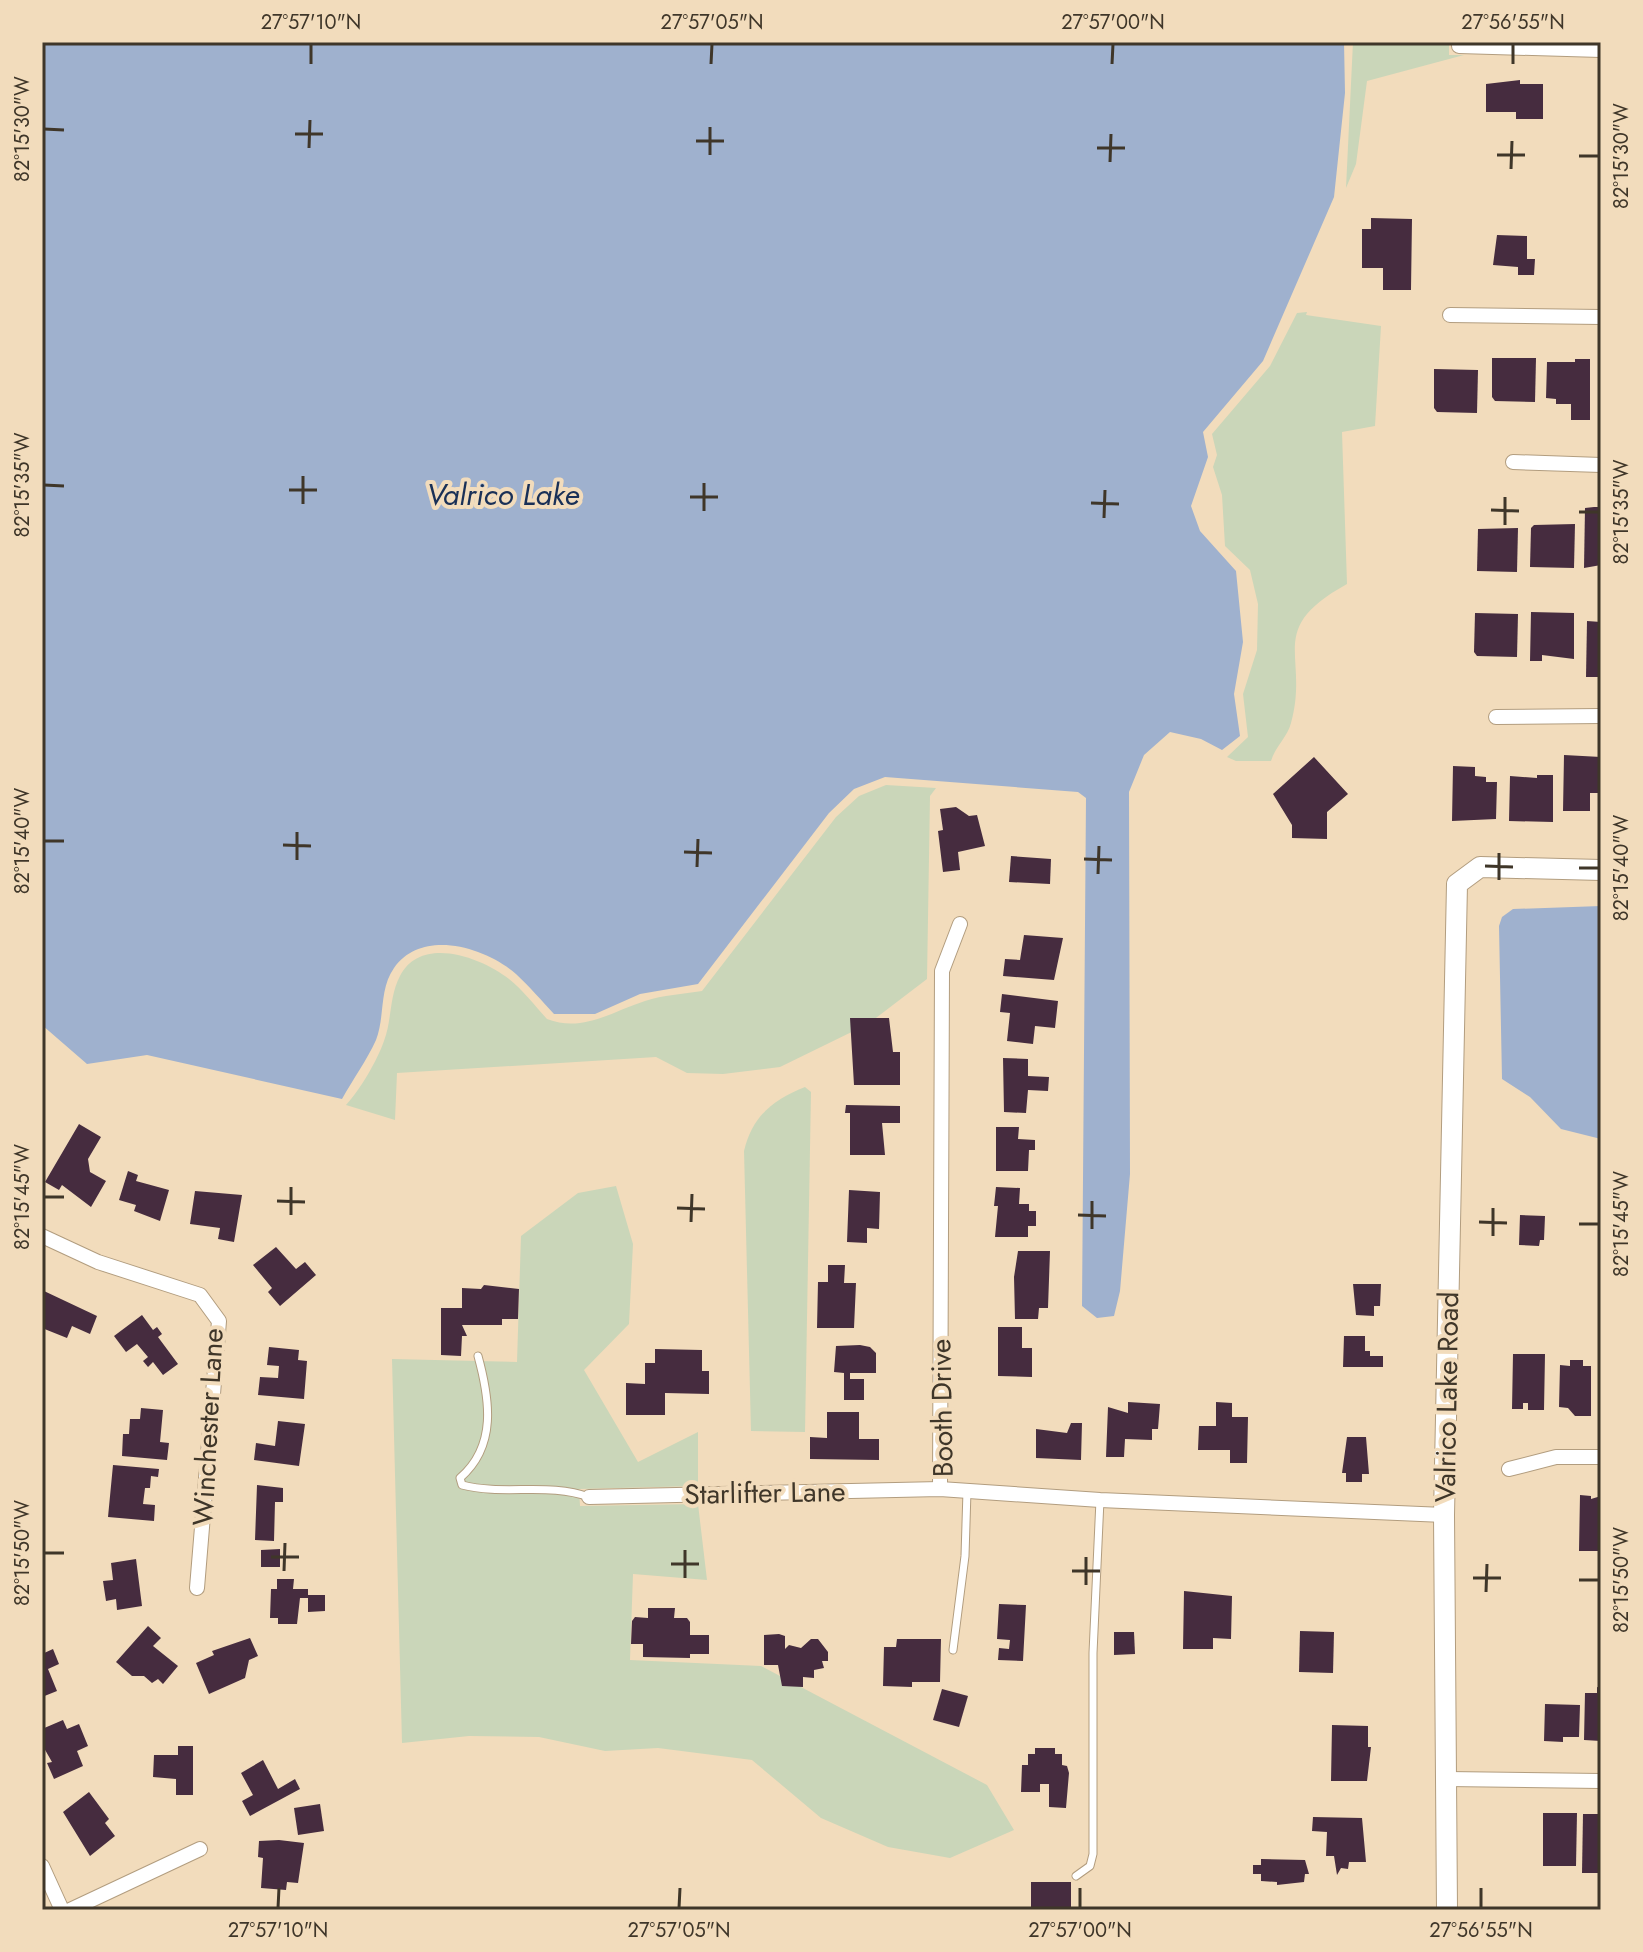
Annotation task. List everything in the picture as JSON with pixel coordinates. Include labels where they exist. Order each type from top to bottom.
[{"type":"street","points":[[1459,46],[1601,50]]},
{"type":"street","points":[[1450,315],[1601,317]]},
{"type":"street","points":[[1513,462],[1601,465]]},
{"type":"street","points":[[1496,717],[1601,716]]},
{"type":"street","name":"Valrico Lake Road","points":[[1447,1910],[1444,1515],[1457,884],[1480,867],[1601,870]]},
{"type":"street","name":"Booth Drive","points":[[960,924],[942,971],[940,1489],[1100,1500],[1444,1515]]},
{"type":"street","name":"Winchester Lane","points":[[42,1236],[98,1262],[200,1295],[219,1321],[197,1588]]},
{"type":"street","points":[[1509,1469],[1556,1457],[1601,1457]]},
{"type":"street","name":"Starlifter Lane","points":[[589,1497],[940,1489]]},
{"type":"street","points":[[1447,1779],[1601,1781]]},
{"type":"street","points":[[70,1910],[200,1849]]},
{"type":"street","points":[[42,1866],[62,1910]]},
{"type":"lane","points":[[478,1356],[488,1394],[489,1425],[475,1464],[460,1478],[462,1485],[485,1491],[570,1490],[589,1497]]},
{"type":"lane","points":[[953,1650],[965,1556],[967,1491]]},
{"type":"lane","points":[[1076,1876],[1090,1866],[1093,1854],[1093,1653],[1100,1500]]},
{"type":"green space","points":[[1353,42],[1449,42],[1449,55],[1464,55],[1367,81],[1356,164],[1346,188]]},
{"type":"green space","points":[[1307,312],[1306,315],[1381,326],[1375,426],[1342,432],[1347,584],[1306,615],[1298,630],[1295,699],[1289,728],[1271,761],[1236,761],[1227,757],[1248,737],[1243,694],[1257,650],[1258,604],[1250,570],[1225,546],[1222,495],[1213,467],[1217,455],[1212,434],[1270,366],[1297,313]]},
{"type":"green space","points":[[886,785],[936,788],[930,796],[927,979],[868,1024],[780,1067],[723,1074],[687,1073],[656,1057],[397,1073],[395,1120],[346,1105],[381,1049],[394,992],[400,976],[410,963],[436,953],[483,963],[514,983],[547,1019],[560,1023],[585,1022],[652,999],[702,991],[836,817],[859,796]]},
{"type":"green space","points":[[805,1087],[811,1092],[805,1432],[751,1431],[744,1151],[752,1128],[765,1111]]},
{"type":"green space","points":[[616,1186],[633,1244],[629,1324],[584,1370],[638,1462],[698,1432],[698,1486],[579,1489],[580,1506],[698,1504],[707,1580],[633,1574],[630,1660],[761,1666],[987,1785],[1014,1830],[950,1858],[888,1847],[821,1818],[752,1760],[658,1748],[605,1751],[539,1737],[469,1736],[402,1743],[392,1359],[517,1362],[521,1236],[578,1193]]},
{"type":"water","name":"Valrico Lake","points":[[42,42],[1344,42],[1345,93],[1334,197],[1263,361],[1203,432],[1208,457],[1191,506],[1200,531],[1236,571],[1243,642],[1234,694],[1240,736],[1222,750],[1201,739],[1170,732],[1144,755],[1129,792],[1130,1174],[1120,1291],[1114,1316],[1097,1318],[1082,1306],[1086,798],[1078,792],[885,777],[854,789],[829,813],[698,984],[640,994],[595,1014],[554,1014],[516,974],[488,956],[454,946],[421,948],[406,956],[389,976],[376,1040],[342,1099],[147,1055],[87,1064],[42,1025]]},
{"type":"water","points":[[1601,906],[1601,1139],[1561,1129],[1530,1097],[1502,1079],[1499,926],[1502,917],[1513,909]]},
{"type":"building","points":[[1520,80],[1520,84],[1543,84],[1543,119],[1516,119],[1516,112],[1486,112],[1486,84]]},
{"type":"building","points":[[1371,218],[1412,219],[1411,290],[1383,290],[1383,268],[1362,268],[1362,229],[1371,229]]},
{"type":"building","points":[[1497,235],[1527,236],[1527,259],[1535,259],[1534,275],[1518,275],[1518,267],[1493,265]]},
{"type":"building","points":[[1492,358],[1536,358],[1535,402],[1495,401],[1492,397]]},
{"type":"building","points":[[1575,359],[1590,359],[1590,420],[1571,420],[1571,404],[1556,404],[1556,399],[1546,398],[1547,362],[1575,362]]},
{"type":"building","points":[[1434,369],[1478,370],[1477,413],[1437,412],[1434,408]]},
{"type":"building","points":[[1601,507],[1601,565],[1584,568],[1585,508]]},
{"type":"building","points":[[1575,524],[1574,568],[1530,567],[1531,528],[1534,525]]},
{"type":"building","points":[[1518,528],[1517,572],[1477,571],[1478,529]]},
{"type":"building","points":[[1531,612],[1574,613],[1574,659],[1542,655],[1542,661],[1530,661]]},
{"type":"building","points":[[1475,613],[1518,614],[1517,657],[1477,656],[1474,652]]},
{"type":"building","points":[[1587,621],[1601,622],[1601,677],[1586,677]]},
{"type":"building","points":[[1564,755],[1601,757],[1601,793],[1590,793],[1590,811],[1563,811]]},
{"type":"building","points":[[1314,757],[1348,794],[1327,812],[1327,839],[1292,838],[1292,825],[1273,794]]},
{"type":"building","points":[[1453,766],[1475,767],[1475,776],[1486,777],[1486,782],[1497,782],[1496,819],[1452,821]]},
{"type":"building","points":[[1537,775],[1553,775],[1553,822],[1509,821],[1510,776],[1537,778]]},
{"type":"building","points":[[956,807],[969,816],[977,815],[985,846],[958,852],[960,870],[943,872],[938,831],[943,830],[940,809]]},
{"type":"building","points":[[1011,856],[1051,859],[1050,884],[1009,882]]},
{"type":"building","points":[[1024,935],[1063,938],[1054,980],[1003,976],[1005,959],[1020,960]]},
{"type":"building","points":[[1002,994],[1058,1001],[1055,1028],[1035,1026],[1033,1044],[1007,1041],[1010,1013],[1000,1012]]},
{"type":"building","points":[[850,1018],[889,1018],[893,1052],[900,1052],[900,1085],[854,1085]]},
{"type":"building","points":[[1003,1058],[1028,1059],[1028,1076],[1049,1077],[1048,1091],[1028,1090],[1026,1113],[1004,1112]]},
{"type":"building","points":[[846,1105],[900,1106],[900,1123],[882,1123],[885,1155],[850,1155],[850,1113],[845,1113]]},
{"type":"building","points":[[79,1124],[101,1137],[88,1159],[90,1172],[106,1181],[91,1207],[62,1185],[59,1190],[45,1182]]},
{"type":"building","points":[[996,1127],[1019,1127],[1018,1139],[1035,1140],[1035,1150],[1029,1150],[1028,1171],[996,1171]]},
{"type":"building","points":[[128,1171],[138,1175],[136,1181],[169,1190],[160,1221],[134,1211],[136,1205],[119,1200]]},
{"type":"building","points":[[996,1187],[1020,1188],[1019,1204],[1029,1204],[1029,1211],[1036,1211],[1036,1226],[1028,1226],[1028,1237],[995,1237]]},
{"type":"building","points":[[849,1190],[880,1192],[879,1229],[867,1228],[867,1243],[847,1242]]},
{"type":"building","points":[[195,1191],[242,1195],[234,1242],[218,1239],[220,1228],[190,1224]]},
{"type":"building","points":[[1520,1215],[1545,1216],[1544,1240],[1540,1240],[1539,1246],[1519,1245]]},
{"type":"building","points":[[276,1247],[296,1269],[305,1262],[316,1275],[280,1306],[268,1292],[272,1288],[253,1265]]},
{"type":"building","points":[[1018,1251],[1050,1251],[1048,1308],[1039,1308],[1038,1319],[1015,1319],[1014,1277]]},
{"type":"building","points":[[828,1265],[845,1265],[844,1283],[856,1283],[854,1328],[817,1328],[818,1282],[828,1282]]},
{"type":"building","points":[[1353,1284],[1381,1284],[1380,1306],[1374,1306],[1374,1316],[1356,1315]]},
{"type":"building","points":[[484,1285],[519,1289],[518,1319],[502,1319],[502,1325],[462,1325],[467,1336],[462,1336],[461,1356],[441,1355],[441,1308],[462,1308],[462,1288],[481,1289]]},
{"type":"building","points":[[44,1291],[97,1316],[90,1334],[72,1326],[67,1338],[42,1328]]},
{"type":"building","points":[[142,1315],[153,1330],[157,1327],[162,1334],[158,1337],[178,1364],[163,1375],[153,1362],[148,1367],[143,1361],[148,1357],[137,1344],[126,1352],[114,1336]]},
{"type":"building","points":[[998,1327],[1022,1327],[1022,1348],[1032,1348],[1032,1377],[998,1376]]},
{"type":"building","points":[[1344,1336],[1365,1336],[1365,1351],[1370,1351],[1370,1356],[1383,1356],[1383,1367],[1343,1367]]},
{"type":"building","points":[[836,1346],[870,1347],[876,1353],[876,1373],[850,1373],[850,1379],[864,1379],[864,1400],[844,1400],[844,1373],[834,1372]]},
{"type":"building","points":[[269,1347],[299,1350],[298,1360],[307,1361],[304,1399],[258,1395],[260,1377],[278,1378],[279,1366],[267,1365]]},
{"type":"building","points":[[655,1349],[702,1350],[702,1371],[709,1371],[709,1394],[665,1393],[665,1415],[626,1415],[626,1383],[645,1384],[645,1363],[655,1363]]},
{"type":"building","points":[[1513,1354],[1545,1354],[1544,1410],[1528,1410],[1528,1403],[1523,1403],[1523,1409],[1512,1409]]},
{"type":"building","points":[[1570,1360],[1583,1360],[1583,1366],[1591,1366],[1591,1416],[1575,1416],[1568,1408],[1559,1407],[1560,1365],[1570,1366]]},
{"type":"building","points":[[1128,1402],[1160,1404],[1158,1429],[1152,1429],[1152,1440],[1125,1439],[1124,1457],[1106,1457],[1108,1407],[1128,1413]]},
{"type":"building","points":[[1216,1402],[1232,1403],[1232,1417],[1248,1417],[1247,1463],[1230,1463],[1230,1450],[1198,1450],[1199,1426],[1216,1426]]},
{"type":"building","points":[[141,1408],[163,1410],[160,1442],[169,1443],[167,1460],[122,1456],[123,1434],[129,1434],[130,1419],[140,1419]]},
{"type":"building","points":[[827,1412],[859,1412],[859,1439],[879,1439],[879,1460],[810,1459],[810,1437],[827,1438]]},
{"type":"building","points":[[278,1421],[305,1424],[299,1466],[254,1460],[256,1443],[275,1446]]},
{"type":"building","points":[[1071,1423],[1082,1423],[1081,1460],[1036,1458],[1036,1429],[1067,1433]]},
{"type":"building","points":[[1347,1437],[1366,1437],[1369,1474],[1362,1474],[1362,1482],[1346,1482],[1346,1473],[1342,1473]]},
{"type":"building","points":[[113,1465],[159,1469],[158,1477],[151,1476],[150,1488],[145,1488],[143,1504],[155,1505],[154,1521],[108,1517]]},
{"type":"building","points":[[257,1485],[283,1488],[283,1502],[275,1502],[274,1541],[255,1540]]},
{"type":"building","points":[[1580,1495],[1591,1496],[1591,1499],[1601,1496],[1601,1551],[1579,1551]]},
{"type":"building","points":[[280,1549],[280,1567],[261,1567],[261,1550]]},
{"type":"building","points":[[136,1559],[142,1606],[117,1610],[116,1599],[106,1601],[103,1581],[113,1580],[111,1563]]},
{"type":"building","points":[[277,1579],[294,1579],[293,1589],[308,1589],[308,1595],[325,1595],[325,1611],[308,1612],[308,1598],[300,1598],[297,1624],[278,1624],[278,1618],[270,1618],[271,1589],[277,1589]]},
{"type":"building","points":[[1184,1591],[1232,1596],[1231,1639],[1213,1638],[1213,1649],[1183,1649]]},
{"type":"building","points":[[999,1604],[1026,1605],[1023,1661],[998,1660],[999,1648],[1009,1649],[1010,1640],[997,1639]]},
{"type":"building","points":[[648,1608],[675,1608],[674,1618],[687,1618],[690,1622],[690,1635],[709,1635],[709,1654],[690,1654],[690,1658],[643,1657],[643,1644],[631,1644],[632,1621],[635,1617],[648,1618]]},
{"type":"building","points":[[148,1626],[161,1638],[153,1646],[178,1666],[163,1684],[158,1679],[152,1683],[144,1676],[132,1676],[116,1662]]},
{"type":"building","points":[[1300,1631],[1334,1632],[1333,1673],[1299,1672]]},
{"type":"building","points":[[1114,1632],[1134,1632],[1135,1654],[1114,1655]]},
{"type":"building","points":[[764,1635],[785,1636],[785,1649],[789,1645],[801,1648],[811,1639],[818,1639],[828,1652],[828,1661],[822,1661],[824,1668],[814,1670],[814,1678],[803,1677],[803,1687],[782,1686],[778,1665],[764,1665]]},
{"type":"building","points":[[250,1638],[258,1656],[249,1660],[245,1678],[209,1694],[196,1663],[214,1655],[212,1651]]},
{"type":"building","points":[[897,1639],[941,1639],[940,1682],[912,1682],[912,1687],[883,1686],[884,1647],[896,1647]]},
{"type":"building","points":[[53,1649],[59,1664],[48,1669],[57,1691],[42,1697],[42,1654]]},
{"type":"building","points":[[1597,1687],[1601,1688],[1601,1741],[1584,1740],[1585,1693],[1597,1693]]},
{"type":"building","points":[[942,1689],[968,1696],[959,1727],[933,1720]]},
{"type":"building","points":[[1545,1704],[1580,1705],[1579,1737],[1563,1737],[1563,1742],[1544,1741]]},
{"type":"building","points":[[63,1720],[67,1729],[79,1724],[88,1746],[77,1751],[83,1766],[54,1779],[47,1763],[52,1762],[44,1748],[42,1729]]},
{"type":"building","points":[[1332,1725],[1368,1726],[1368,1747],[1371,1747],[1367,1781],[1331,1781]]},
{"type":"building","points":[[178,1746],[193,1746],[193,1795],[176,1795],[176,1779],[153,1777],[154,1755],[178,1755]]},
{"type":"building","points":[[1035,1748],[1055,1748],[1055,1754],[1062,1754],[1062,1765],[1067,1766],[1069,1773],[1066,1808],[1049,1807],[1049,1784],[1040,1784],[1040,1792],[1021,1792],[1022,1765],[1028,1765],[1028,1754],[1035,1754]]},
{"type":"building","points":[[263,1760],[278,1789],[295,1779],[300,1789],[250,1816],[242,1801],[253,1795],[241,1773]]},
{"type":"building","points":[[89,1792],[109,1819],[105,1823],[115,1836],[90,1856],[63,1812]]},
{"type":"building","points":[[320,1804],[324,1831],[298,1835],[294,1808]]},
{"type":"building","points":[[1543,1813],[1577,1813],[1576,1866],[1543,1866]]},
{"type":"building","points":[[1583,1814],[1601,1814],[1601,1873],[1582,1873]]},
{"type":"building","points":[[1313,1817],[1362,1818],[1366,1862],[1349,1862],[1348,1869],[1341,1868],[1337,1875],[1334,1856],[1326,1856],[1327,1832],[1312,1831]]},
{"type":"building","points":[[259,1841],[304,1843],[298,1883],[287,1882],[286,1890],[261,1888],[263,1858],[258,1857]]},
{"type":"building","points":[[1261,1859],[1305,1860],[1309,1874],[1305,1874],[1304,1882],[1277,1885],[1277,1882],[1261,1881],[1261,1874],[1253,1874],[1253,1865],[1261,1865]]},
{"type":"building","points":[[1031,1882],[1071,1882],[1071,1910],[1031,1910]]}]
